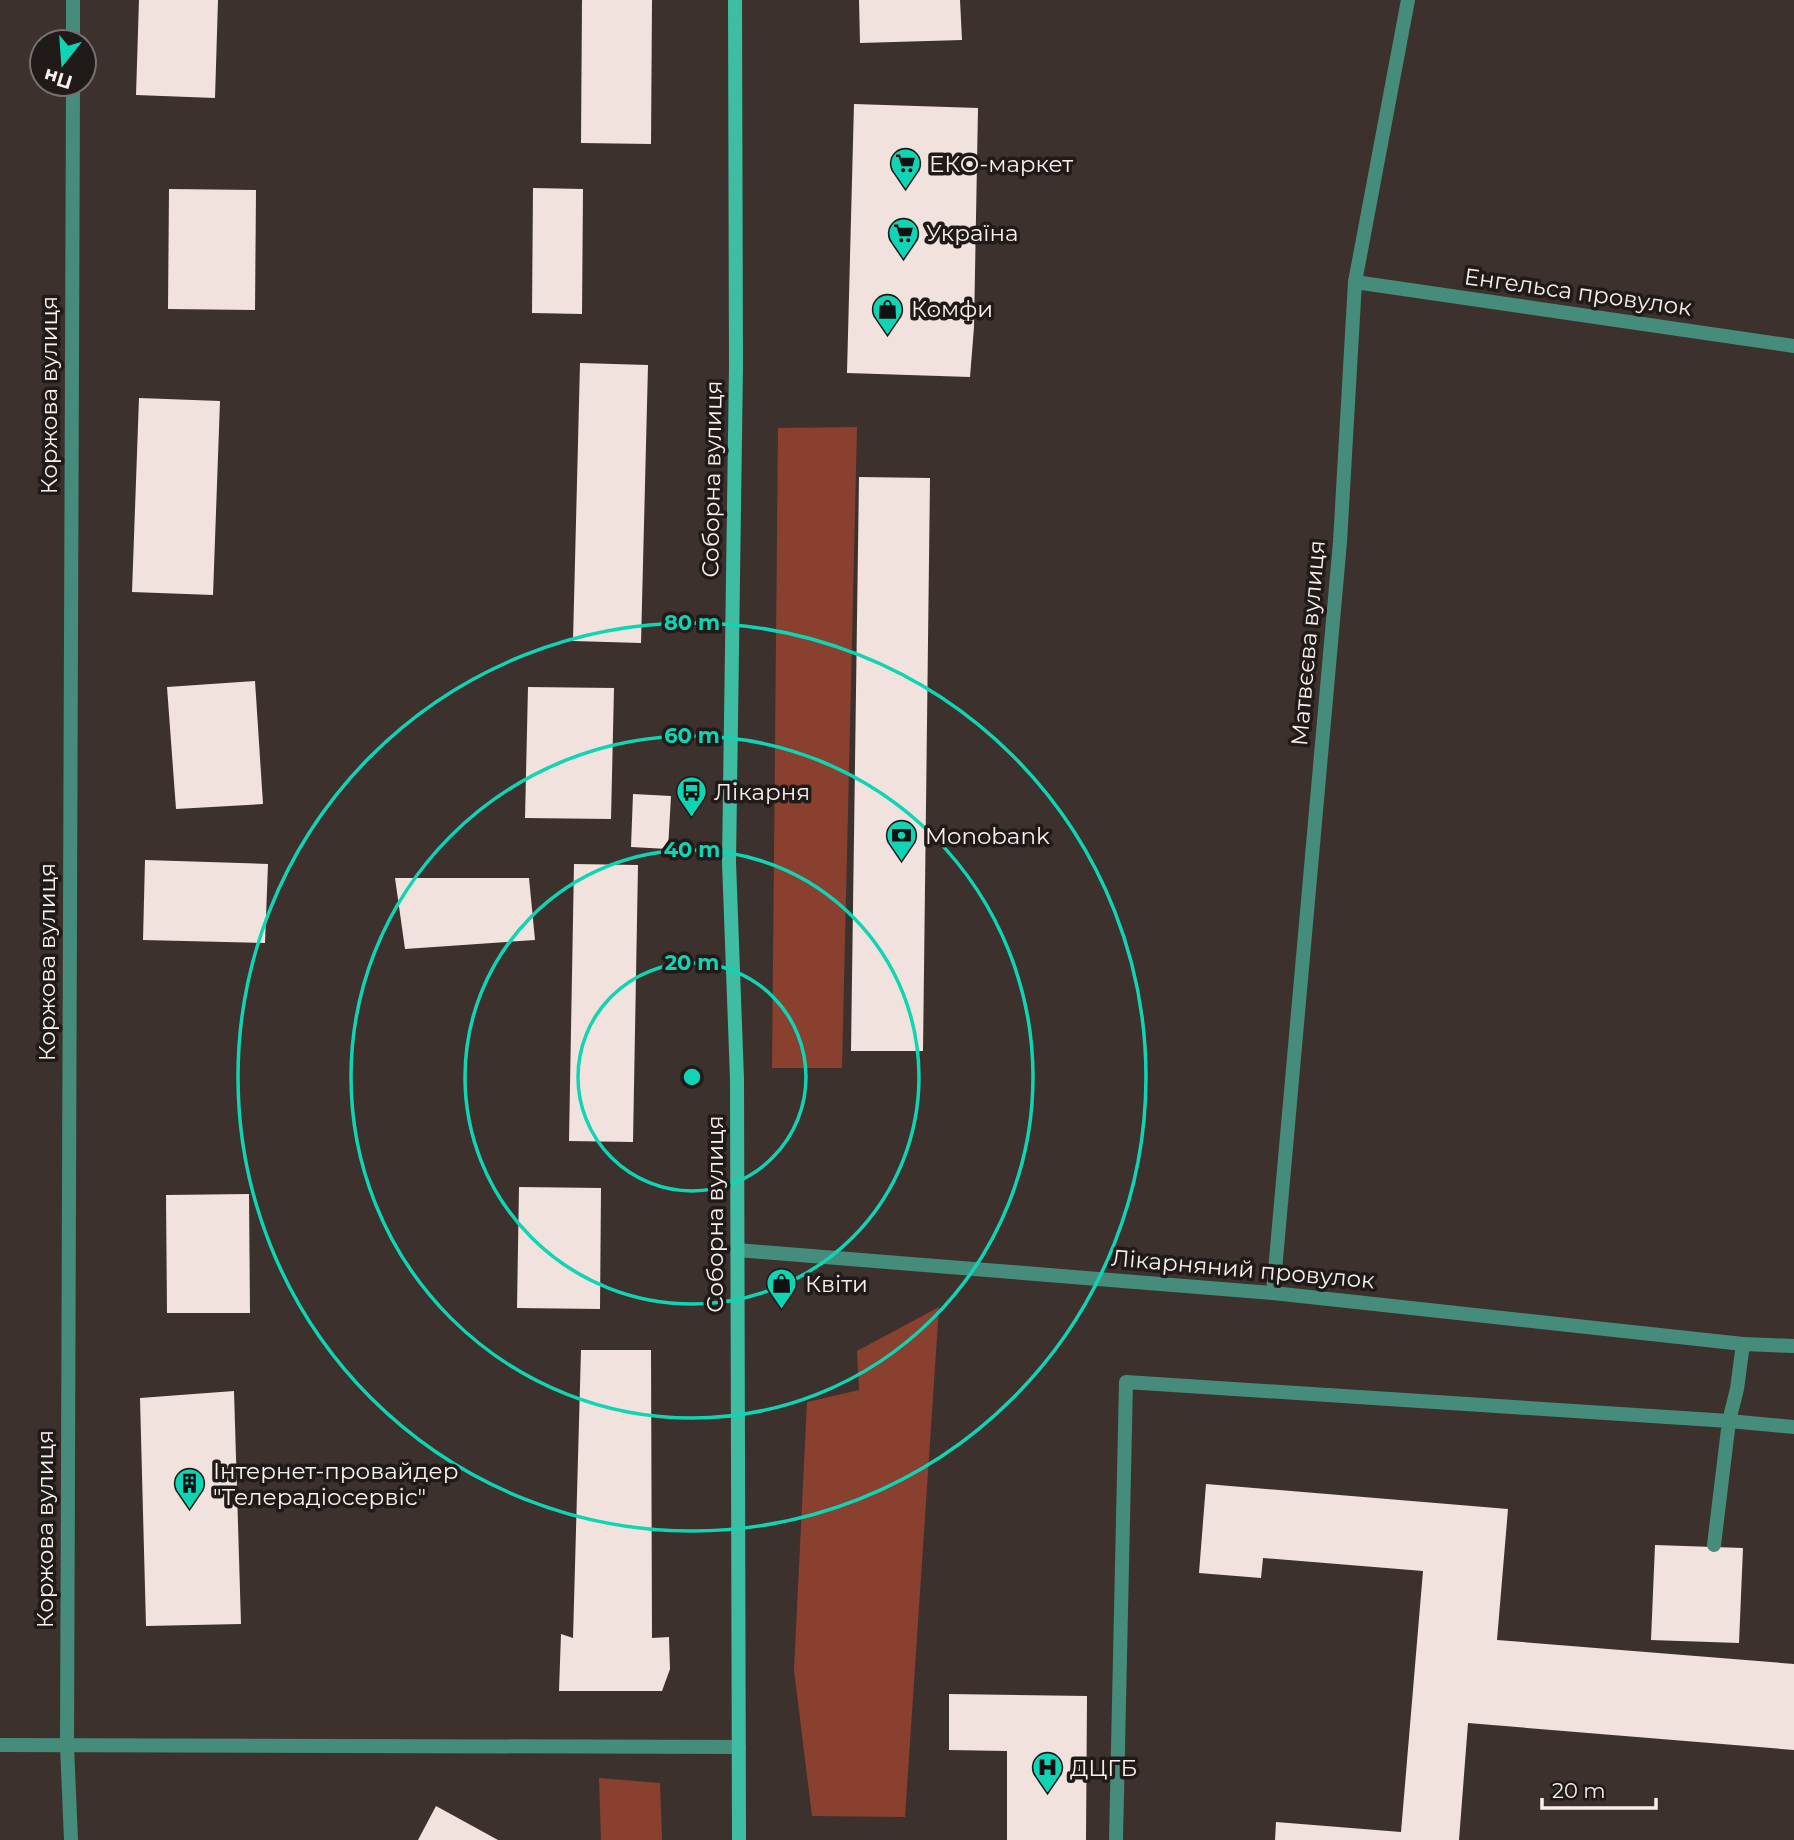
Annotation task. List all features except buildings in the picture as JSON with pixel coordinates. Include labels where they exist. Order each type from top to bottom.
[{"type":"street","points":[[73,0],[73,28]]},
{"type":"street","name":"Соборна вулиця","points":[[735,0],[737,366],[729,862],[737,1079],[739,1840]]},
{"type":"street","name":"Матвєєва вулиця","points":[[1273,1293],[1340,542],[1355,282],[1408,0]]},
{"type":"street","name":"Коржова вулиця","points":[[71,1840],[67,1746],[73,98]]},
{"type":"street","name":"Енгельса провулок","points":[[1355,282],[1794,346]]},
{"type":"street","name":"Лікарняний провулок","points":[[737,1250],[1273,1293],[1743,1344],[1794,1346]]},
{"type":"street","points":[[1714,1545],[1729,1421],[1737,1389],[1743,1344]]},
{"type":"street","points":[[1116,1840],[1126,1382],[1794,1427]]},
{"type":"street","points":[[0,1745],[739,1747]]},
{"type":"shaded area","points":[[857,427],[842,1068],[772,1068],[778,428]]},
{"type":"shaded area","points":[[939,1307],[905,1817],[812,1816],[794,1670],[807,1402],[859,1390],[857,1351]]},
{"type":"shaded area","points":[[599,1778],[660,1783],[662,1840],[601,1840]]},
{"type":"place","name":"ЕКО-маркет","points":[[906,191]]},
{"type":"place","name":"Україна","points":[[903,260]]},
{"type":"place","name":"Комфи","points":[[888,336]]},
{"type":"place","name":"Лікарня","points":[[691,819]]},
{"type":"place","name":"Monobank","points":[[902,863]]},
{"type":"place","name":"Квіти","points":[[782,1311]]},
{"type":"place","name":"Інтернет-провайдер \"Телерадіосервіс\"","points":[[190,1511]]},
{"type":"place","name":"ДЦГБ","points":[[1047,1795]]}]
